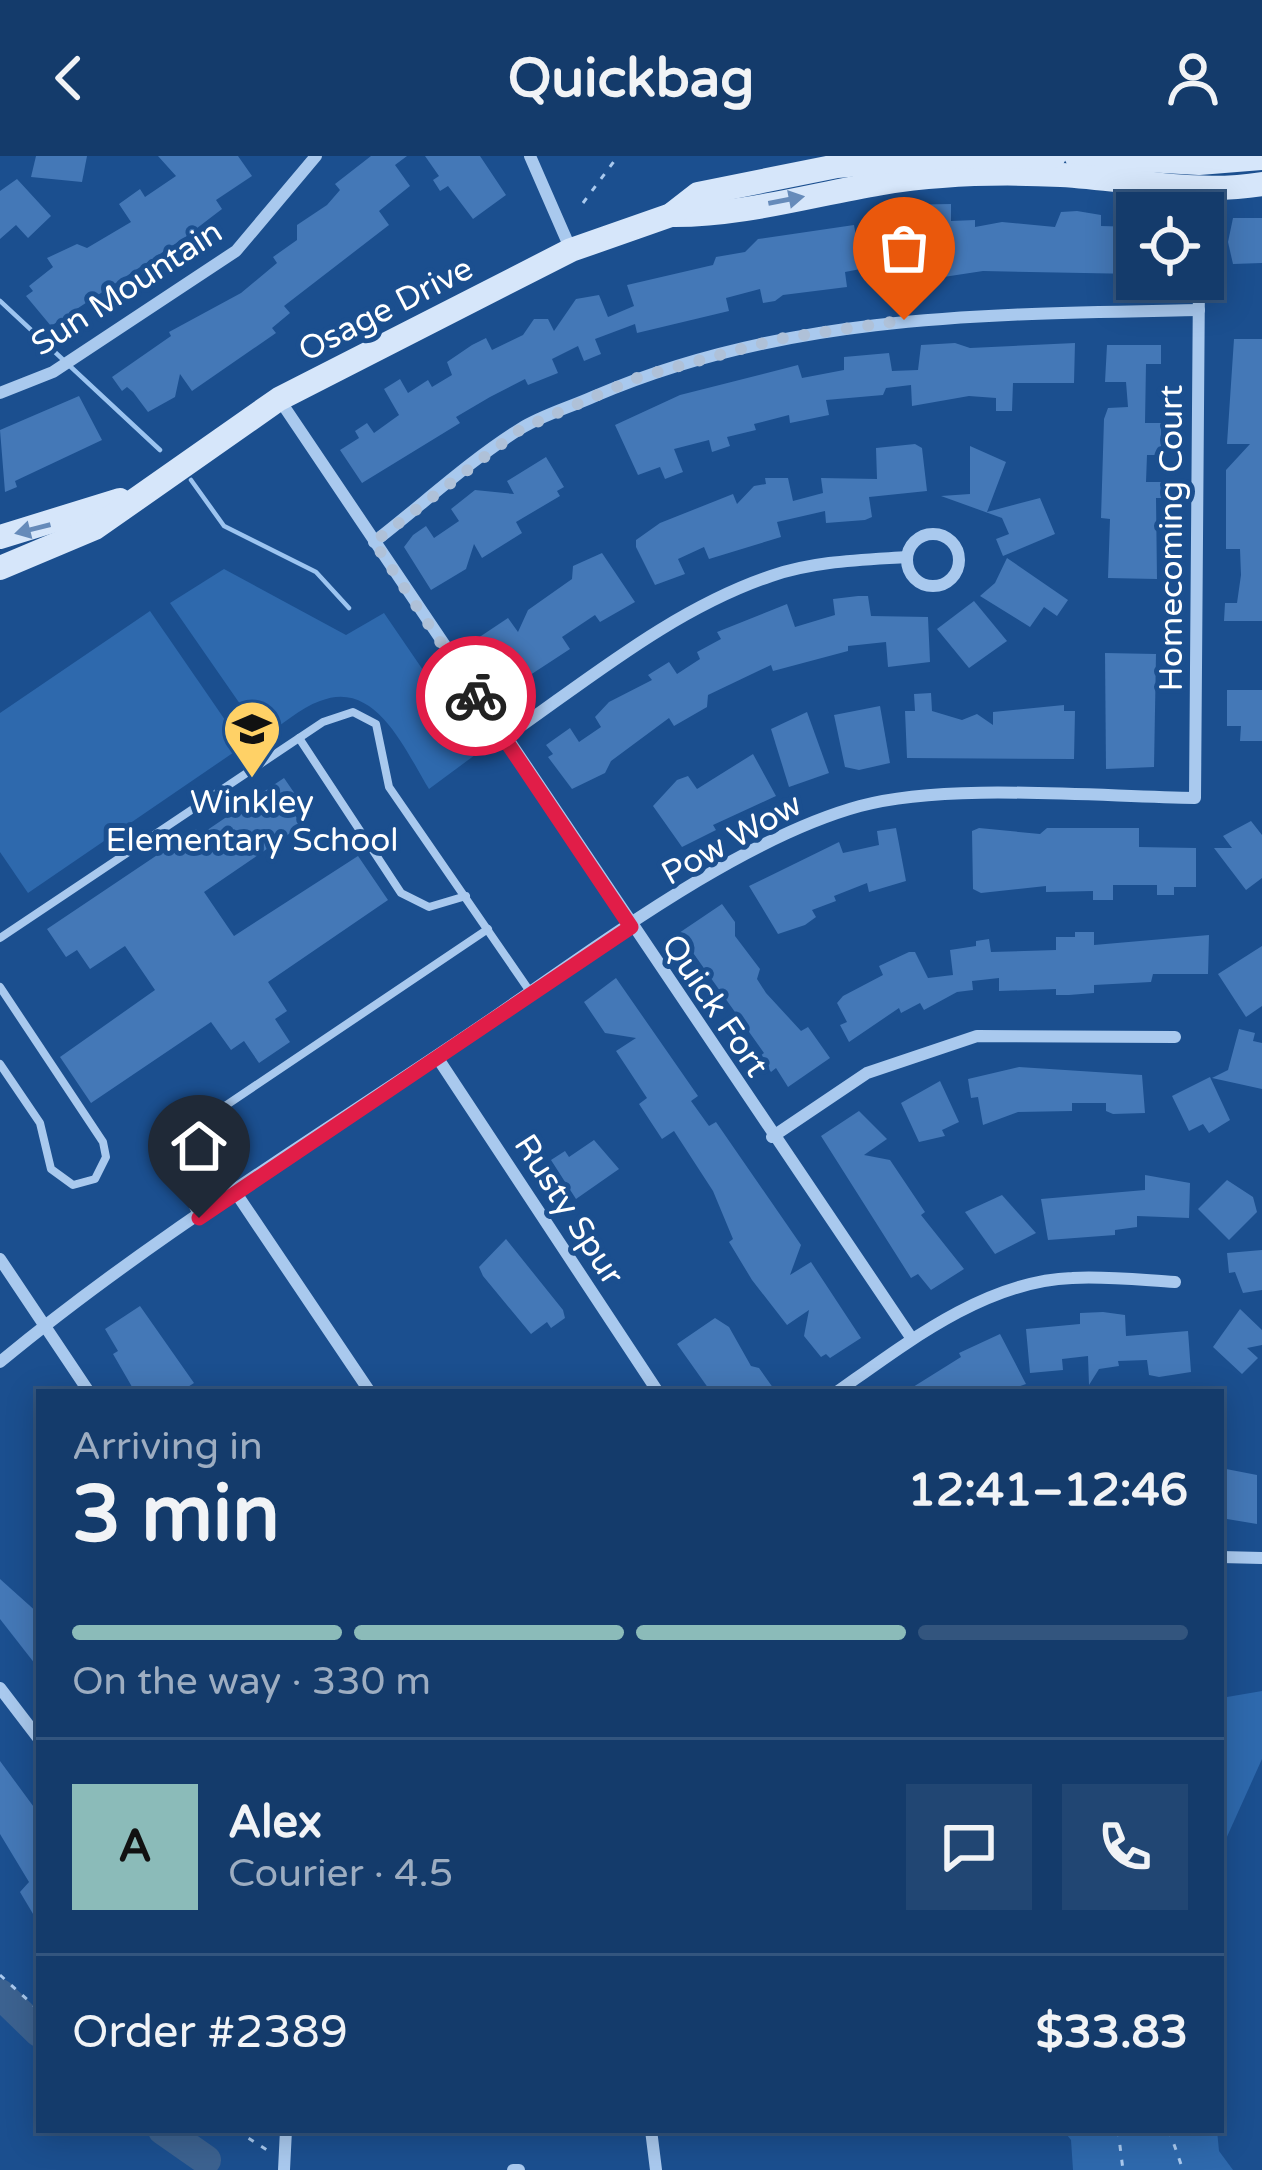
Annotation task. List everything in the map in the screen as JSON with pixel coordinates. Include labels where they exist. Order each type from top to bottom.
[{"type":"street","points":[[530,156],[571,250]]},
{"type":"street","name":"Osage Drive","points":[[0,568],[83,535],[279,400],[571,250],[670,215],[698,194],[837,166],[937,157],[1054,156]]},
{"type":"street","name":"Osage Drive","points":[[1076,156],[1199,180],[1262,158]]},
{"type":"street","name":"Sun Mountain","points":[[0,393],[53,372],[236,251],[305,159]]},
{"type":"street","name":"Osage Drive","points":[[670,215],[706,215],[862,184],[940,176],[1061,175],[1262,184]]},
{"type":"street","name":"Homecoming Court","points":[[1195,798],[1199,300]]},
{"type":"street","points":[[374,542],[521,429],[639,377],[712,353],[812,332],[950,314],[1199,310]]},
{"type":"street","name":"Quick Fort","points":[[279,400],[912,1339]]},
{"type":"street","name":"Osage Drive","points":[[0,537],[144,490]]},
{"type":"street","points":[[941,535],[959,554],[958,568],[951,580],[925,585],[913,577],[907,557],[915,540],[941,535]]},
{"type":"street","points":[[504,738],[651,636],[754,583],[850,560],[907,557]]},
{"type":"street","name":"Pow Wow","points":[[0,1362],[199,1218],[752,850],[863,804],[927,796],[1195,798]]},
{"type":"street","points":[[772,1136],[867,1073],[977,1036],[1175,1036]]},
{"type":"street","name":"Rusty Spur","points":[[436,1057],[656,1389]]},
{"type":"street","points":[[236,1193],[368,1389]]},
{"type":"street","points":[[0,1259],[87,1389]]},
{"type":"street","points":[[841,1389],[912,1339],[995,1295],[1067,1277],[1175,1282]]},
{"type":"street","points":[[1224,1557],[1262,1558]]},
{"type":"street","points":[[0,1688],[36,1734]]},
{"type":"street","points":[[284,2165],[286,2133]]},
{"type":"street","points":[[651,2133],[656,2170]]},
{"type":"lane","points":[[0,938],[299,738],[337,715],[353,712],[376,724],[388,787],[531,993]]},
{"type":"lane","points":[[299,738],[401,892],[429,907],[466,896]]},
{"type":"lane","points":[[199,1218],[170,1158],[182,1135],[488,929]]},
{"type":"lane","points":[[0,987],[103,1142],[106,1157],[95,1179],[73,1185],[51,1169],[40,1123],[0,1064]]},
{"type":"path","points":[[583,203],[618,156]]},
{"type":"path","points":[[0,1975],[36,2008]]},
{"type":"path","points":[[240,2133],[284,2165]]},
{"type":"path","points":[[1118,2133],[1123,2170]]},
{"type":"path","points":[[1170,2133],[1183,2170]]},
{"type":"shaded area","points":[[224,569],[346,635],[384,613],[479,752],[429,789],[387,722],[357,700],[340,697],[313,704],[263,737],[170,603]]},
{"type":"shaded area","points":[[150,611],[243,746],[28,893],[0,852],[0,713]]},
{"type":"shaded area","points":[[1262,1691],[1262,1759],[1224,1843],[1224,1710],[1227,1697]]},
{"type":"shaded area","points":[[1065,2133],[1217,2133],[1219,2151],[1233,2170],[1073,2170],[1071,2140]]},
{"type":"building","points":[[36,156],[87,156],[82,182],[31,177]]},
{"type":"building","points":[[158,156],[238,156],[252,176],[216,200],[222,209],[184,238],[51,326],[26,296],[33,291],[29,286],[53,267],[47,258],[77,244],[87,248],[131,222],[119,204],[140,189],[145,197],[176,176]]},
{"type":"building","points":[[371,156],[407,156],[395,165],[410,186],[379,211],[389,225],[284,306],[290,313],[272,328],[276,333],[192,391],[180,374],[175,397],[148,412],[127,387],[122,391],[112,377],[171,336],[169,332],[241,293],[277,263],[273,257],[297,240],[297,225],[327,205],[340,190],[335,184]]},
{"type":"building","points":[[425,156],[480,156],[506,195],[473,219],[448,186],[440,191],[433,180],[439,176]]},
{"type":"building","points":[[17,179],[51,216],[28,238],[16,225],[0,239],[0,191]]},
{"type":"building","points":[[951,204],[951,221],[975,220],[975,227],[1002,222],[1055,227],[1061,212],[1101,215],[1101,226],[1116,226],[1116,274],[983,271],[937,278],[937,271],[878,277],[872,276],[871,267],[845,272],[847,287],[783,295],[763,303],[760,289],[726,298],[729,311],[637,333],[635,324],[595,339],[601,354],[584,361],[578,346],[552,359],[558,373],[528,385],[525,379],[490,397],[456,417],[460,423],[362,483],[340,450],[359,438],[355,431],[367,423],[374,433],[399,415],[384,389],[400,379],[408,393],[428,380],[432,387],[452,375],[447,362],[486,338],[492,350],[523,335],[534,319],[548,319],[554,331],[576,299],[599,295],[608,317],[634,306],[627,285],[713,265],[716,257],[745,252],[758,239],[854,225],[857,242],[903,236],[905,257],[936,254],[934,225],[896,225],[895,205]]},
{"type":"building","points":[[1233,218],[1262,218],[1262,263],[1233,264],[1228,242]]},
{"type":"building","points":[[1234,339],[1262,339],[1262,621],[1224,621],[1225,603],[1237,603],[1241,575],[1240,549],[1226,549],[1226,470],[1250,444],[1227,444]]},
{"type":"building","points":[[955,343],[970,348],[1075,343],[1074,383],[1013,383],[1012,411],[996,411],[996,398],[969,396],[912,406],[911,385],[886,388],[883,395],[826,400],[829,415],[790,423],[789,415],[754,424],[756,430],[727,437],[730,446],[712,452],[709,440],[674,449],[683,472],[665,479],[660,467],[638,475],[615,425],[680,395],[798,365],[802,378],[844,370],[844,357],[889,353],[892,371],[918,370],[921,345]]},
{"type":"building","points":[[1107,345],[1161,345],[1161,364],[1146,364],[1145,423],[1161,423],[1161,455],[1147,455],[1146,482],[1162,482],[1161,498],[1156,498],[1157,579],[1108,578],[1110,519],[1101,518],[1104,419],[1108,408],[1128,407],[1126,382],[1105,382]]},
{"type":"building","points":[[79,396],[102,440],[15,481],[17,487],[5,492],[0,430]]},
{"type":"building","points":[[915,444],[922,448],[927,491],[869,497],[872,517],[865,520],[826,523],[825,511],[777,522],[781,537],[709,559],[704,547],[678,559],[685,574],[655,585],[636,547],[636,540],[660,523],[733,494],[737,504],[754,486],[766,484],[765,478],[788,478],[793,501],[823,493],[821,478],[877,479],[876,448]]},
{"type":"building","points":[[970,446],[1006,462],[987,512],[1040,498],[1055,534],[1003,556],[996,539],[1009,534],[1002,518],[941,496],[970,494]]},
{"type":"building","points":[[546,457],[564,487],[557,491],[560,496],[516,522],[522,533],[482,558],[474,544],[466,569],[431,590],[404,547],[413,535],[426,526],[434,538],[459,521],[451,509],[475,490],[514,494],[507,481]]},
{"type":"building","points":[[602,553],[635,602],[600,622],[595,615],[562,637],[570,649],[504,692],[472,642],[508,618],[518,632],[528,610],[572,579],[573,566]]},
{"type":"building","points":[[1007,558],[1068,600],[1057,616],[1044,607],[1030,627],[980,596],[995,583]]},
{"type":"building","points":[[868,596],[871,616],[928,617],[930,662],[888,667],[886,642],[848,646],[848,651],[773,671],[771,665],[708,695],[707,707],[674,726],[669,718],[611,761],[605,773],[572,789],[548,757],[553,754],[546,745],[570,728],[579,742],[601,727],[595,717],[609,702],[652,680],[648,675],[669,662],[677,674],[700,659],[697,652],[721,639],[717,632],[787,604],[795,627],[835,615],[833,599]]},
{"type":"building","points":[[974,601],[1007,641],[969,668],[937,629]]},
{"type":"building","points":[[1105,653],[1156,654],[1154,767],[1106,769]]},
{"type":"building","points":[[1227,690],[1262,690],[1262,741],[1240,741],[1241,726],[1227,726]]},
{"type":"building","points":[[931,693],[932,711],[962,720],[977,714],[993,725],[993,712],[1064,705],[1064,711],[1075,711],[1074,759],[907,758],[905,711],[915,711],[914,694]]},
{"type":"building","points":[[880,706],[890,763],[859,770],[845,767],[834,715]]},
{"type":"building","points":[[807,712],[829,773],[789,787],[771,729]]},
{"type":"building","points":[[753,754],[776,796],[713,825],[716,830],[682,847],[653,806],[677,780],[688,776],[697,789]]},
{"type":"building","points":[[284,778],[304,807],[294,814],[302,825],[204,892],[234,936],[358,856],[388,900],[268,982],[287,1011],[275,1019],[290,1042],[259,1063],[244,1041],[231,1050],[211,1022],[91,1103],[60,1057],[155,990],[125,946],[90,969],[77,950],[66,957],[47,929],[196,829],[200,835]]},
{"type":"building","points":[[1251,821],[1262,835],[1262,878],[1246,890],[1214,848],[1232,848],[1223,836]]},
{"type":"building","points":[[896,828],[906,881],[869,892],[867,883],[834,896],[836,901],[812,910],[816,917],[805,925],[778,934],[749,886],[839,842],[843,853],[879,845],[877,831]]},
{"type":"building","points":[[1047,828],[1139,828],[1139,847],[1196,848],[1196,887],[1174,887],[1174,895],[1157,895],[1157,885],[1113,885],[1113,900],[1093,900],[1093,891],[1046,892],[1046,886],[981,893],[973,889],[972,831],[1040,834]]},
{"type":"building","points":[[722,904],[735,922],[735,936],[760,969],[757,979],[766,993],[801,1031],[808,1027],[830,1058],[788,1087],[776,1068],[771,1072],[760,1056],[764,1053],[679,933]]},
{"type":"building","points":[[1075,932],[1094,932],[1094,945],[1209,935],[1208,974],[1153,974],[1151,982],[1094,985],[1094,993],[1069,995],[1056,995],[1056,989],[999,991],[999,978],[972,981],[973,990],[957,992],[924,1010],[920,1003],[901,1013],[899,1008],[849,1042],[840,1025],[847,1022],[837,1003],[843,996],[883,975],[879,966],[909,952],[915,952],[928,978],[953,975],[950,950],[989,939],[991,952],[1056,950],[1056,937],[1075,937]]},
{"type":"building","points":[[1262,946],[1262,1006],[1246,1017],[1218,974]]},
{"type":"building","points":[[616,978],[698,1096],[691,1101],[709,1126],[716,1122],[801,1245],[790,1275],[811,1262],[861,1338],[830,1358],[821,1357],[804,1336],[809,1310],[787,1325],[752,1280],[729,1242],[733,1239],[713,1191],[674,1131],[662,1139],[639,1104],[647,1098],[616,1051],[636,1038],[605,1033],[584,1002]]},
{"type":"building","points":[[1239,1029],[1255,1033],[1253,1041],[1262,1043],[1262,1089],[1212,1078],[1228,1070]]},
{"type":"building","points":[[1019,1067],[1142,1075],[1145,1113],[1113,1114],[1106,1111],[1106,1103],[1072,1103],[1072,1111],[1018,1112],[983,1125],[978,1097],[971,1098],[968,1079]]},
{"type":"building","points":[[1210,1077],[1230,1120],[1209,1133],[1203,1124],[1189,1131],[1172,1096]]},
{"type":"building","points":[[940,1081],[959,1122],[942,1130],[945,1136],[919,1142],[901,1103]]},
{"type":"building","points":[[859,1111],[887,1139],[864,1155],[890,1160],[925,1212],[921,1215],[964,1269],[931,1290],[918,1274],[911,1278],[821,1136]]},
{"type":"building","points":[[594,1140],[619,1169],[576,1199],[551,1160],[565,1151],[569,1157]]},
{"type":"building","points":[[1145,1175],[1190,1183],[1189,1218],[1137,1216],[1137,1227],[1115,1230],[1115,1235],[1048,1240],[1041,1199],[1145,1190]]},
{"type":"building","points":[[1227,1180],[1253,1197],[1257,1212],[1229,1240],[1198,1209]]},
{"type":"building","points":[[1002,1195],[1036,1233],[995,1254],[965,1212]]},
{"type":"building","points":[[506,1239],[563,1310],[565,1318],[551,1328],[547,1322],[531,1334],[483,1276],[479,1267]]},
{"type":"building","points":[[1262,1250],[1262,1290],[1243,1293],[1235,1272],[1229,1273],[1227,1253]]},
{"type":"building","points":[[140,1306],[194,1383],[185,1389],[133,1389],[105,1329]]},
{"type":"building","points":[[1240,1309],[1262,1330],[1262,1345],[1247,1348],[1258,1358],[1242,1374],[1213,1347]]},
{"type":"building","points":[[1080,1313],[1125,1315],[1126,1336],[1188,1331],[1191,1372],[1159,1377],[1149,1375],[1147,1360],[1118,1361],[1119,1366],[1099,1369],[1089,1385],[1088,1356],[1062,1359],[1063,1370],[1030,1373],[1026,1329],[1080,1324]]},
{"type":"building","points":[[715,1318],[729,1327],[751,1366],[759,1368],[774,1389],[709,1389],[677,1344]]},
{"type":"building","points":[[1000,1334],[1026,1384],[1012,1389],[910,1389],[961,1357],[959,1353]]},
{"type":"building","points":[[1224,1469],[1257,1475],[1257,1524],[1224,1518]]},
{"type":"building","points":[[0,1579],[36,1611],[36,1665],[0,1619]]},
{"type":"building","points":[[0,1761],[36,1810],[36,1919],[20,1892],[29,1882],[0,1834]]},
{"type":"waterway","points":[[0,301],[160,450]]},
{"type":"waterway","points":[[191,480],[224,526],[316,572],[349,608]]},
{"type":"waterway","points":[[0,1994],[36,2029]]},
{"type":"waterway","points":[[167,2133],[206,2160]]},
{"type":"way so far","points":[[476,696],[374,542],[521,429],[639,377],[712,353],[812,332],[904,320]]},
{"type":"place","name":"Winkley Elementary School","points":[[252,780]]},
{"type":"route","points":[[199,1218],[631,927],[476,696]]}]
